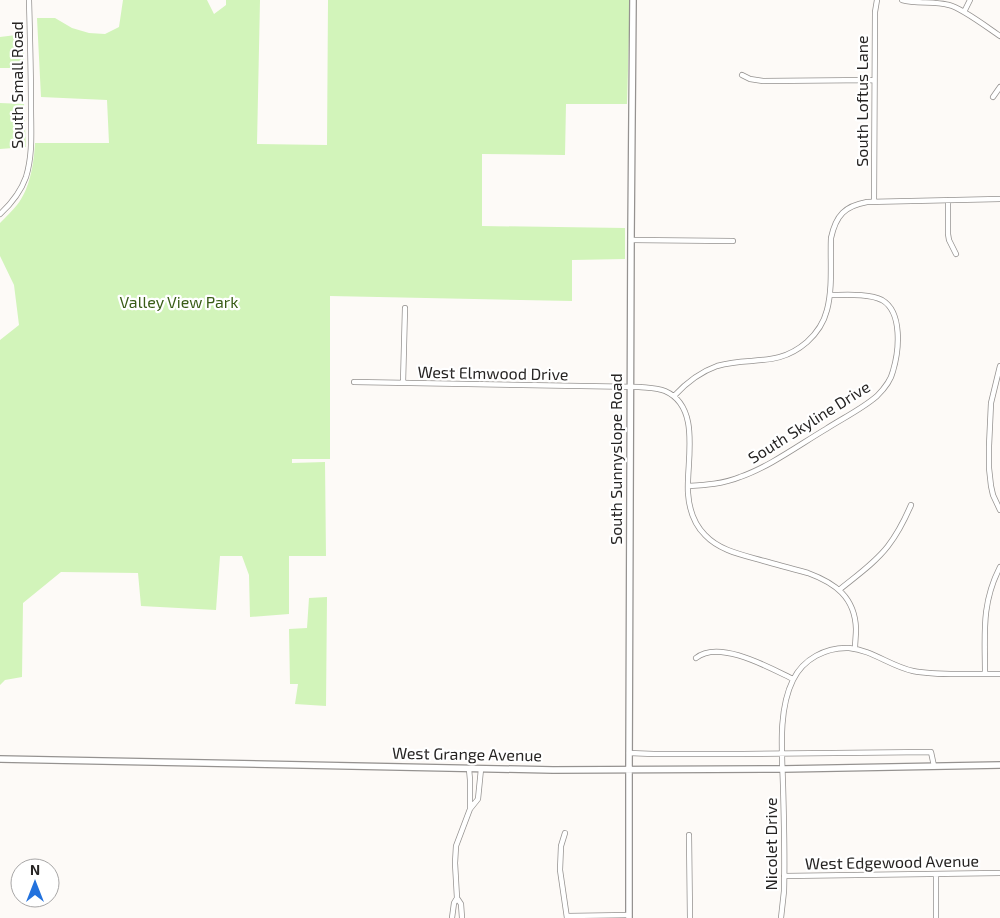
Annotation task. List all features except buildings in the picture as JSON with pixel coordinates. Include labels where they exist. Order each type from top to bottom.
[{"type":"street","name":"South Small Road","points":[[0,214],[12,202],[26,178],[31,148],[29,0]]},
{"type":"street","name":"South Sunnyslope Road","points":[[629,917],[633,0]]},
{"type":"street","name":"South Loftus Lane","points":[[874,202],[875,12],[877,0]]},
{"type":"street","points":[[902,0],[913,3],[948,4],[964,12],[1000,36]]},
{"type":"street","points":[[964,12],[970,0]]},
{"type":"street","points":[[742,75],[750,79],[763,81],[874,80]]},
{"type":"street","points":[[992,97],[1000,87]]},
{"type":"street","points":[[855,649],[856,630],[853,612],[839,590],[829,582],[808,573],[738,554],[709,539],[698,527],[689,504],[688,420],[674,396],[691,380],[711,368],[731,363],[778,358],[802,347],[811,339],[819,329],[827,312],[830,295],[831,238],[836,220],[849,207],[874,202],[1000,199]]},
{"type":"street","points":[[948,200],[948,234],[956,254]]},
{"type":"street","points":[[631,240],[732,241]]},
{"type":"street","name":"South Skyline Drive","points":[[688,486],[725,482],[742,477],[865,405],[882,391],[893,372],[897,356],[897,327],[890,307],[878,298],[830,295]]},
{"type":"street","points":[[404,308],[404,384]]},
{"type":"street","points":[[1000,366],[991,403],[988,446],[990,486],[1000,510]]},
{"type":"street","name":"West Elmwood Drive","points":[[354,382],[630,387],[659,389],[674,396]]},
{"type":"street","points":[[839,590],[871,564],[889,545],[911,505]]},
{"type":"street","points":[[985,674],[986,606],[1000,567]]},
{"type":"street","points":[[696,658],[700,654],[710,652],[733,654],[752,660],[793,679],[814,656],[836,648],[855,649],[867,652],[912,671],[941,674],[1000,674]]},
{"type":"street","name":"Nicolet Drive","points":[[781,918],[784,900],[783,724],[786,701],[793,679]]},
{"type":"street","points":[[629,753],[931,752],[934,766]]},
{"type":"street","name":"West Grange Avenue","points":[[0,759],[469,769],[783,769],[1000,765]]},
{"type":"street","points":[[469,769],[470,809]]},
{"type":"street","points":[[462,918],[461,904],[457,898],[456,846],[470,809],[478,799],[481,769]]},
{"type":"street","points":[[565,833],[561,846],[560,870],[567,917],[629,917]]},
{"type":"street","points":[[689,835],[690,918]]},
{"type":"street","name":"West Edgewood Avenue","points":[[784,876],[1000,873]]},
{"type":"street","points":[[936,874],[936,918]]},
{"type":"street","points":[[452,918],[454,903],[457,898]]},
{"type":"green space","name":"Valley View Park","points":[[123,0],[207,0],[214,14],[226,5],[226,0],[260,0],[257,144],[327,145],[328,0],[630,0],[627,104],[566,104],[565,155],[482,154],[482,226],[625,228],[625,259],[572,260],[572,301],[330,296],[330,459],[292,459],[292,463],[325,462],[326,556],[289,556],[289,614],[250,617],[249,575],[242,556],[220,556],[216,610],[141,606],[138,573],[61,572],[23,603],[22,677],[5,680],[0,685],[0,340],[19,325],[14,285],[0,256],[0,223],[17,205],[25,191],[32,167],[35,143],[109,143],[107,100],[41,97],[37,18],[55,18],[72,28],[89,33],[105,34],[119,27]]},
{"type":"green space","points":[[24,34],[24,68],[0,68],[0,37]]},
{"type":"green space","points":[[0,103],[24,104],[26,147],[0,149]]},
{"type":"green space","points":[[327,597],[326,706],[295,704],[298,684],[290,684],[289,629],[307,628],[309,598]]}]
